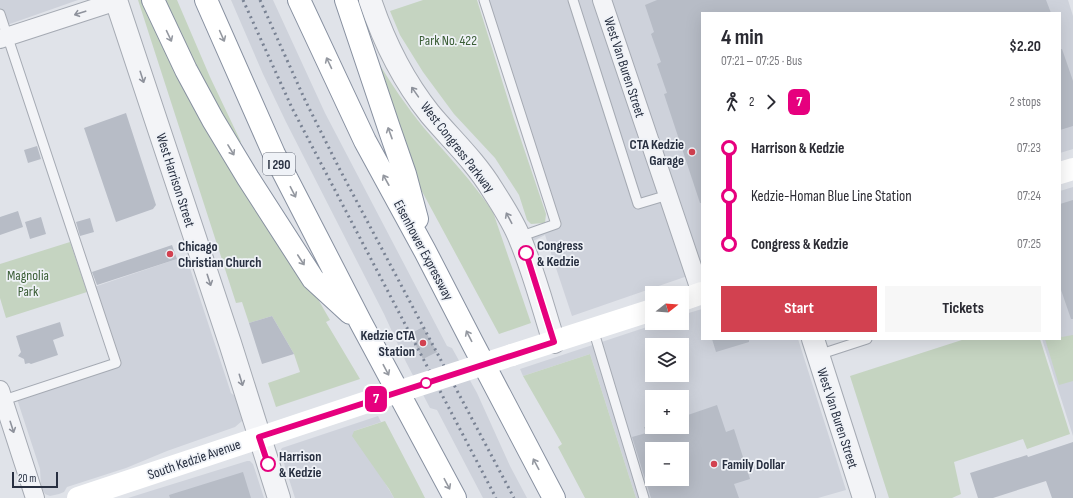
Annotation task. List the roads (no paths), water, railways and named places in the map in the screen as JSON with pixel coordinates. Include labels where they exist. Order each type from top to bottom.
[{"type":"main road","points":[[153,0],[179,56],[213,120],[300,259],[313,279],[361,323]]},
{"type":"main road","name":"I 290","points":[[206,0],[274,154],[361,323],[455,498]]},
{"type":"main road","name":"Eisenhower Expressway","points":[[300,0],[365,141],[425,251],[554,498]]},
{"type":"main road","points":[[346,0],[405,174],[425,251]]},
{"type":"main road","points":[[1061,173],[1073,169]]},
{"type":"main road","name":"South Kedzie Avenue","points":[[78,498],[259,437],[645,312]]},
{"type":"street","points":[[4,38],[117,0]]},
{"type":"street","name":"West Harrison Street","points":[[117,0],[230,343],[279,498]]},
{"type":"street","name":"West Congress Parkway","points":[[370,0],[379,28],[390,52],[406,79],[430,114],[462,150],[492,188],[507,214],[519,237],[554,342]]},
{"type":"street","name":"West Van Buren Street","points":[[602,0],[668,195],[695,295]]},
{"type":"street","name":"West Van Buren Street","points":[[815,347],[864,498]]},
{"type":"street","points":[[1,397],[35,498]]},
{"type":"lane","points":[[484,0],[556,224],[519,237]]},
{"type":"lane","points":[[572,0],[638,204],[668,195]]},
{"type":"lane","points":[[0,14],[4,38],[116,363],[1,397]]},
{"type":"lane","points":[[593,329],[644,498]]},
{"type":"lane","points":[[815,347],[860,340]]},
{"type":"railway","points":[[243,0],[292,108],[496,498]]},
{"type":"railway","points":[[260,0],[305,100],[339,168],[514,498]]},
{"type":"place","name":"CTA Kedzie Garage","points":[[692,152]]},
{"type":"place","name":"Congress & Kedzie","points":[[526,253]]},
{"type":"place","name":"Chicago Christian Church","points":[[170,254]]},
{"type":"place","name":"Kedzie CTA Station","points":[[423,343]]},
{"type":"place","name":"Harrison & Kedzie","points":[[268,464]]},
{"type":"place","name":"Family Dollar","points":[[714,464]]},
{"type":"park label","name":"Park No. 422","points":[[448,40]]},
{"type":"park label","name":"Magnolia Park","points":[[28,284]]}]
